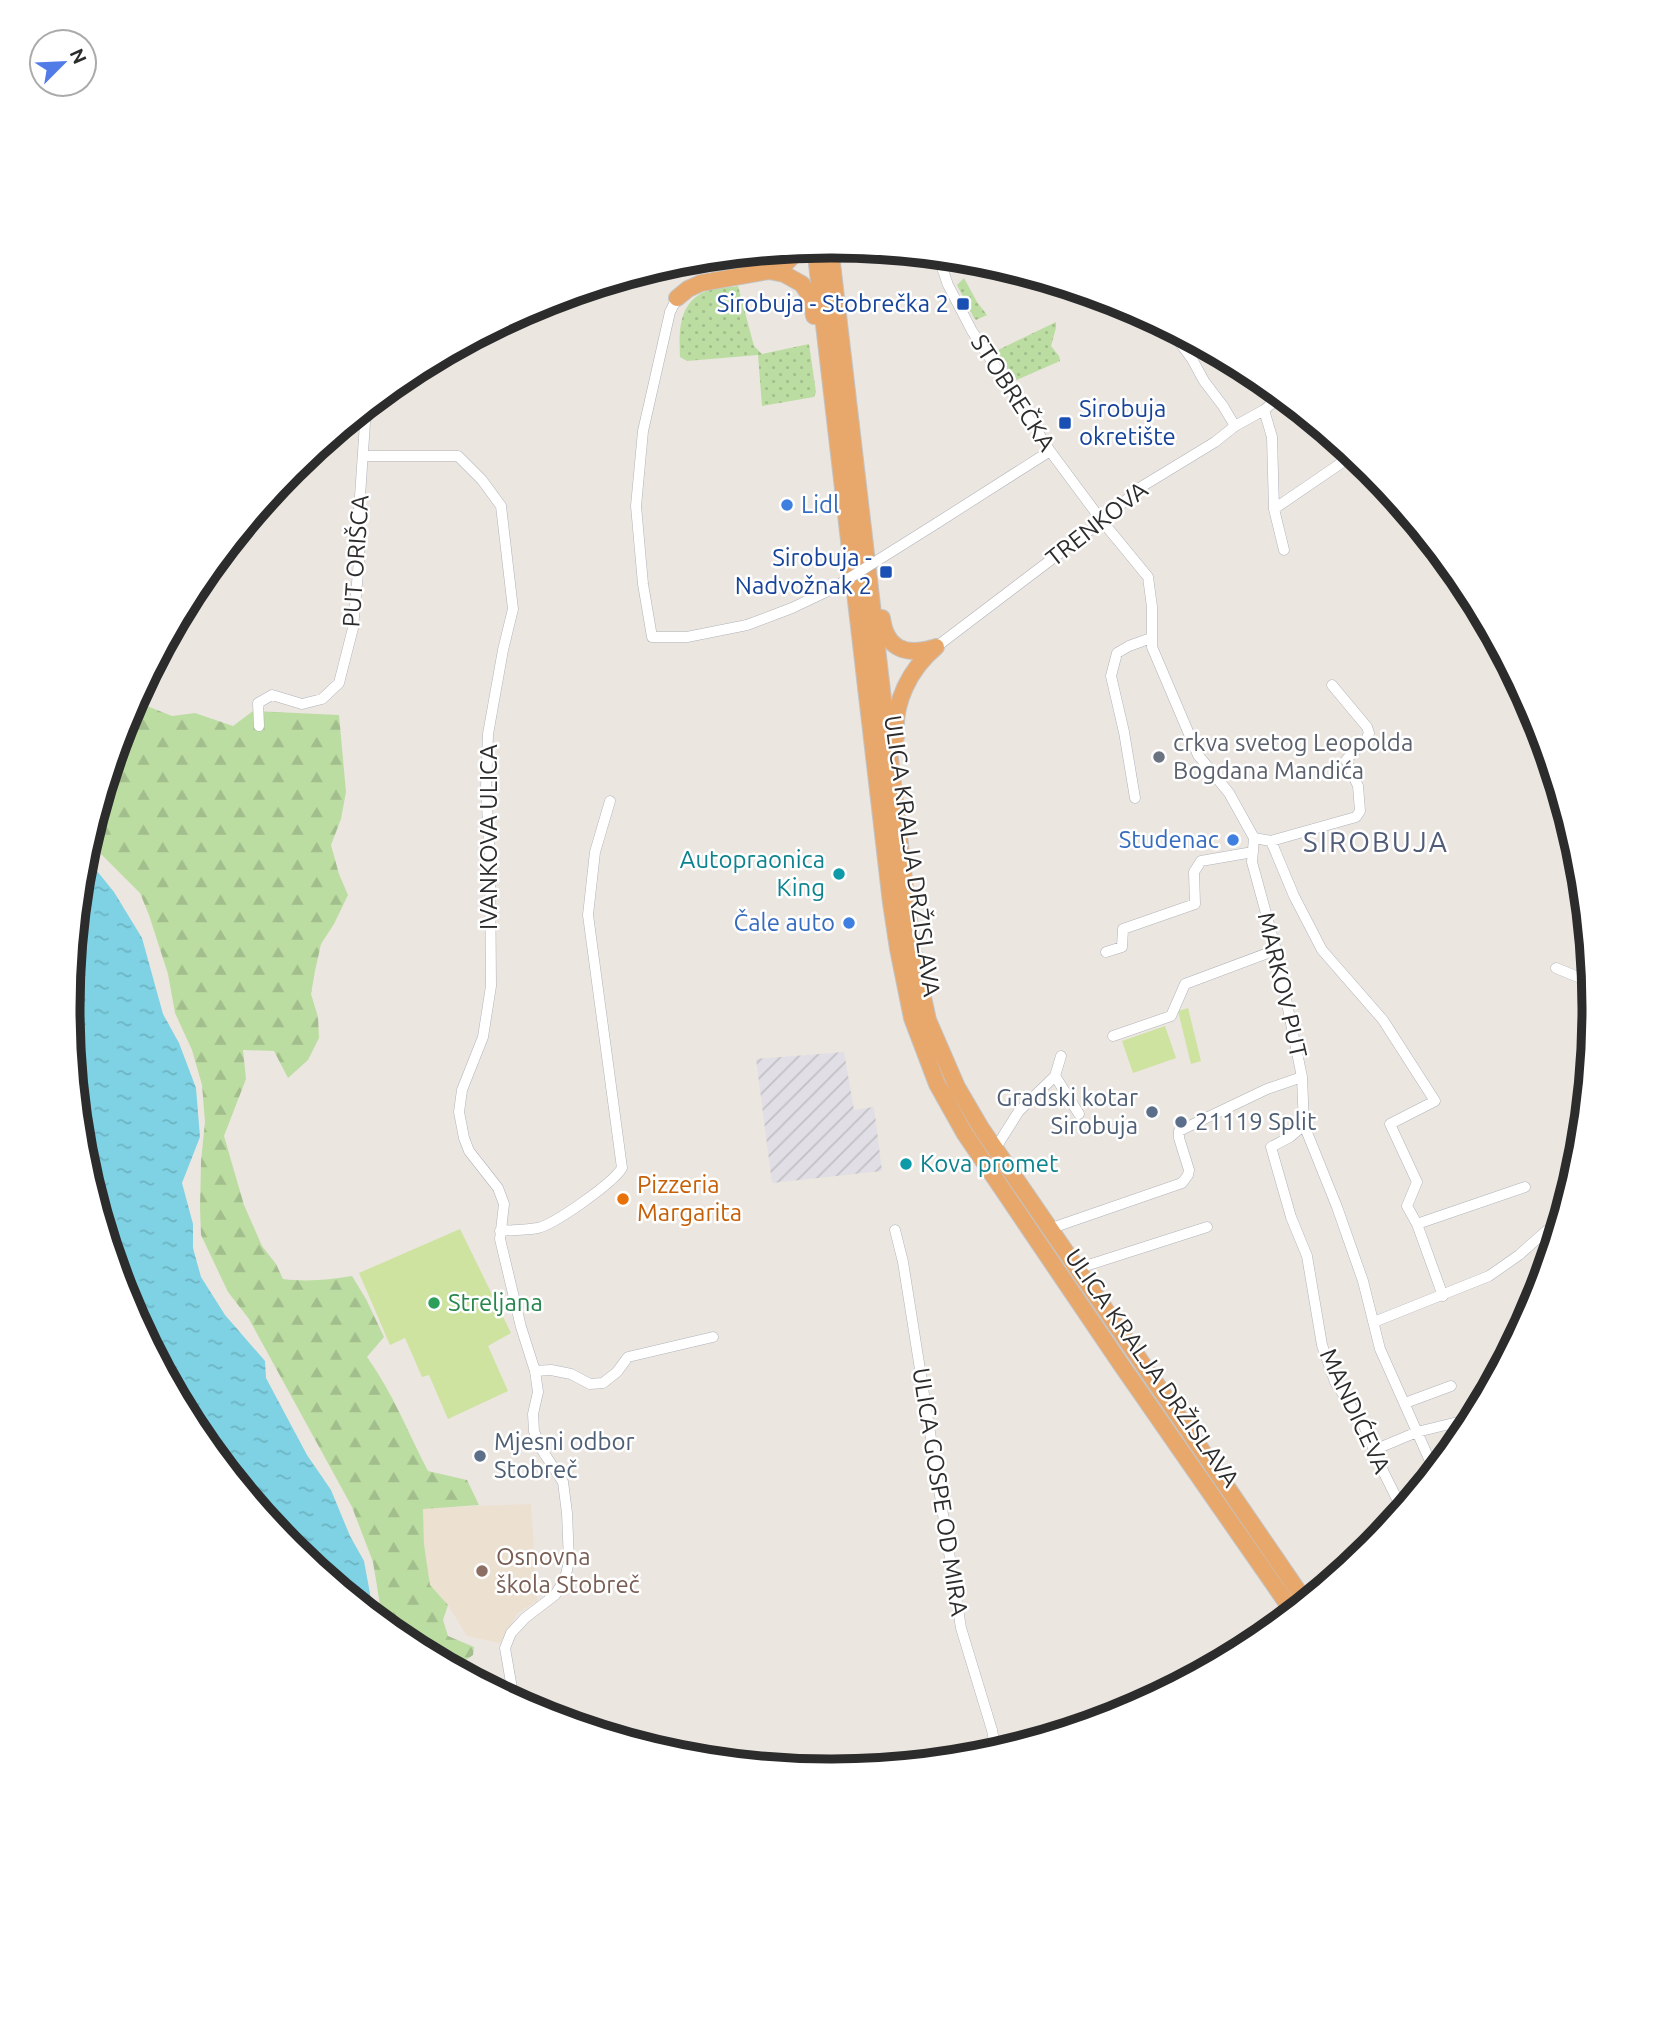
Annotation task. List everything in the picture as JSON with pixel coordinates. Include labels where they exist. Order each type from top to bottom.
[{"type":"highway","name":"ULICA KRALJA DRŽISLAVA","points":[[831,258],[912,947],[928,1020],[957,1087],[981,1128],[1300,1594]]},
{"type":"highway","name":"ULICA KRALJA DRŽISLAVA","points":[[816,259],[891,903],[905,987],[920,1041],[937,1084],[965,1134],[1288,1604]]},
{"type":"highway","points":[[677,298],[701,283],[769,271],[789,260]]},
{"type":"highway","points":[[769,271],[795,278],[807,291],[811,298],[818,345],[829,365]]},
{"type":"highway","points":[[870,583],[878,591],[883,627],[896,646],[908,652],[936,647]]},
{"type":"highway","points":[[891,765],[898,755],[895,732],[904,690],[922,659],[936,647]]},
{"type":"street","name":"STOBREČKA","points":[[941,266],[948,285],[972,331],[1050,451],[1102,521]]},
{"type":"street","points":[[677,298],[670,312],[643,431],[636,506],[640,563],[652,637],[688,637],[747,625],[793,608],[832,589],[1050,451]]},
{"type":"street","points":[[1182,346],[1235,426]]},
{"type":"street","name":"TRENKOVA","points":[[936,647],[1102,521],[1141,487],[1273,402]]},
{"type":"street","points":[[1264,410],[1272,437],[1274,509],[1284,550]]},
{"type":"street","name":"PUT ORIŠCA","points":[[259,726],[258,703],[272,695],[302,704],[322,699],[339,683],[353,628],[365,420]]},
{"type":"street","name":"IVANKOVA ULICA","points":[[363,456],[458,456],[482,480],[501,506],[513,610],[488,734],[486,788],[490,859],[491,986],[484,1037],[461,1090],[458,1112],[469,1151],[498,1188],[504,1204],[500,1239],[535,1371],[538,1392],[533,1414],[534,1431],[540,1447],[563,1482],[569,1561],[565,1579],[555,1595],[511,1633],[505,1648],[512,1688]]},
{"type":"street","points":[[1274,509],[1344,461]]},
{"type":"street","points":[[1102,521],[1148,577],[1152,607],[1152,647],[1198,755],[1229,793],[1254,838],[1272,841],[1356,817],[1360,811],[1358,786],[1346,760],[1366,740],[1369,733],[1332,685]]},
{"type":"street","points":[[1135,798],[1111,676],[1117,653],[1151,638]]},
{"type":"street","points":[[500,1231],[538,1228],[555,1221],[610,1182],[622,1168],[588,915],[595,852],[610,801]]},
{"type":"street","name":"MARKOV PUT","points":[[1254,838],[1252,862],[1276,950],[1302,1077],[1304,1125],[1363,1280],[1380,1349],[1430,1460]]},
{"type":"street","points":[[1272,841],[1294,896],[1322,950],[1384,1020],[1434,1101],[1391,1124],[1418,1182],[1407,1206],[1417,1224],[1443,1296]]},
{"type":"street","points":[[1106,952],[1122,947],[1123,929],[1195,904],[1194,872],[1201,861],[1253,852]]},
{"type":"street","points":[[1113,1036],[1171,1016],[1185,984],[1276,950]]},
{"type":"street","points":[[1556,968],[1581,976]]},
{"type":"street","points":[[995,1149],[1020,1111],[1055,1076],[1061,1056]]},
{"type":"street","points":[[1055,1076],[1079,1114]]},
{"type":"street","points":[[1049,1229],[1182,1183],[1189,1170],[1178,1130],[1267,1089],[1302,1077]]},
{"type":"street","name":"MANDIĆEVA","points":[[1304,1125],[1290,1137],[1271,1147],[1290,1217],[1307,1256],[1322,1345],[1335,1382],[1364,1426],[1398,1500]]},
{"type":"street","points":[[1417,1224],[1525,1187]]},
{"type":"street","points":[[1076,1269],[1207,1227]]},
{"type":"street","name":"ULICA GOSPE OD MIRA","points":[[895,1230],[903,1262],[961,1628],[994,1741]]},
{"type":"street","points":[[1374,1322],[1489,1276],[1519,1255],[1546,1231]]},
{"type":"street","points":[[535,1371],[551,1370],[571,1374],[590,1384],[603,1383],[617,1372],[628,1357],[713,1337]]},
{"type":"street","points":[[1405,1403],[1451,1386]]},
{"type":"street","points":[[1374,1450],[1417,1432],[1457,1422]]},
{"type":"shaded area","points":[[844,1052],[854,1110],[874,1107],[882,1171],[772,1183],[756,1059]]},
{"type":"shaded area","name":"Osnovna škola Stobreč","points":[[531,1504],[537,1601],[518,1613],[500,1643],[467,1636],[448,1605],[430,1585],[424,1544],[423,1508]]},
{"type":"green space","points":[[964,278],[987,315],[976,320],[957,285]]},
{"type":"green space","points":[[738,286],[754,346],[762,354],[809,344],[816,392],[814,397],[762,406],[758,355],[687,361],[680,357],[680,329],[689,304],[708,290]]},
{"type":"green space","points":[[1056,322],[1051,346],[1060,361],[1014,381],[996,351]]},
{"type":"green space","points":[[146,704],[172,716],[195,713],[233,726],[253,711],[339,715],[346,792],[341,819],[331,845],[348,895],[321,944],[315,971],[311,994],[318,1017],[319,1038],[308,1060],[288,1078],[274,1051],[243,1050],[246,1079],[224,1136],[244,1205],[262,1246],[276,1264],[283,1279],[318,1280],[352,1276],[384,1337],[367,1357],[392,1399],[428,1471],[467,1480],[479,1505],[423,1509],[424,1544],[430,1585],[448,1605],[443,1620],[448,1636],[474,1647],[473,1655],[463,1662],[414,1633],[381,1609],[373,1562],[352,1507],[249,1319],[228,1292],[201,1235],[201,1161],[205,1122],[202,1085],[192,1050],[175,1013],[168,974],[140,893],[98,851],[120,767]]},
{"type":"green space","points":[[1188,1008],[1201,1061],[1191,1064],[1178,1011]]},
{"type":"green space","points":[[1165,1026],[1176,1058],[1133,1073],[1122,1041]]},
{"type":"green space","name":"Streljana","points":[[460,1229],[511,1333],[488,1346],[508,1391],[448,1419],[429,1375],[422,1377],[405,1338],[390,1345],[359,1273]]},
{"type":"water","points":[[94,867],[114,892],[142,938],[163,1014],[179,1043],[196,1088],[200,1137],[182,1183],[193,1224],[193,1248],[201,1277],[225,1315],[265,1361],[266,1378],[307,1455],[331,1490],[350,1536],[364,1561],[372,1602],[300,1539],[236,1465],[207,1425],[158,1340],[120,1250],[95,1155],[82,1058],[82,959]]},
{"type":"place","name":"Sirobuja - Stobrečka 2","points":[[963,304]]},
{"type":"place","name":"Sirobuja okretište","points":[[1065,423]]},
{"type":"place","name":"Lidl","points":[[787,505]]},
{"type":"place","name":"Sirobuja - Nadvožnak 2","points":[[886,572]]},
{"type":"place","name":"crkva svetog Leopolda Bogdana Mandića","points":[[1159,757]]},
{"type":"place","name":"Studenac","points":[[1233,840]]},
{"type":"place","name":"Autopraonica King","points":[[839,874]]},
{"type":"place","name":"Čale auto","points":[[849,923]]},
{"type":"place","name":"Gradski kotar Sirobuja","points":[[1152,1112]]},
{"type":"place","name":"21119 Split","points":[[1181,1122]]},
{"type":"place","name":"Kova promet","points":[[906,1164]]},
{"type":"place","name":"Pizzeria Margarita","points":[[623,1199]]},
{"type":"place","name":"Streljana","points":[[434,1303]]},
{"type":"place","name":"Mjesni odbor Stobreč","points":[[480,1456]]},
{"type":"place","name":"Osnovna škola Stobreč","points":[[482,1571]]},
{"type":"district","name":"SIROBUJA","points":[[1376,842]]}]
